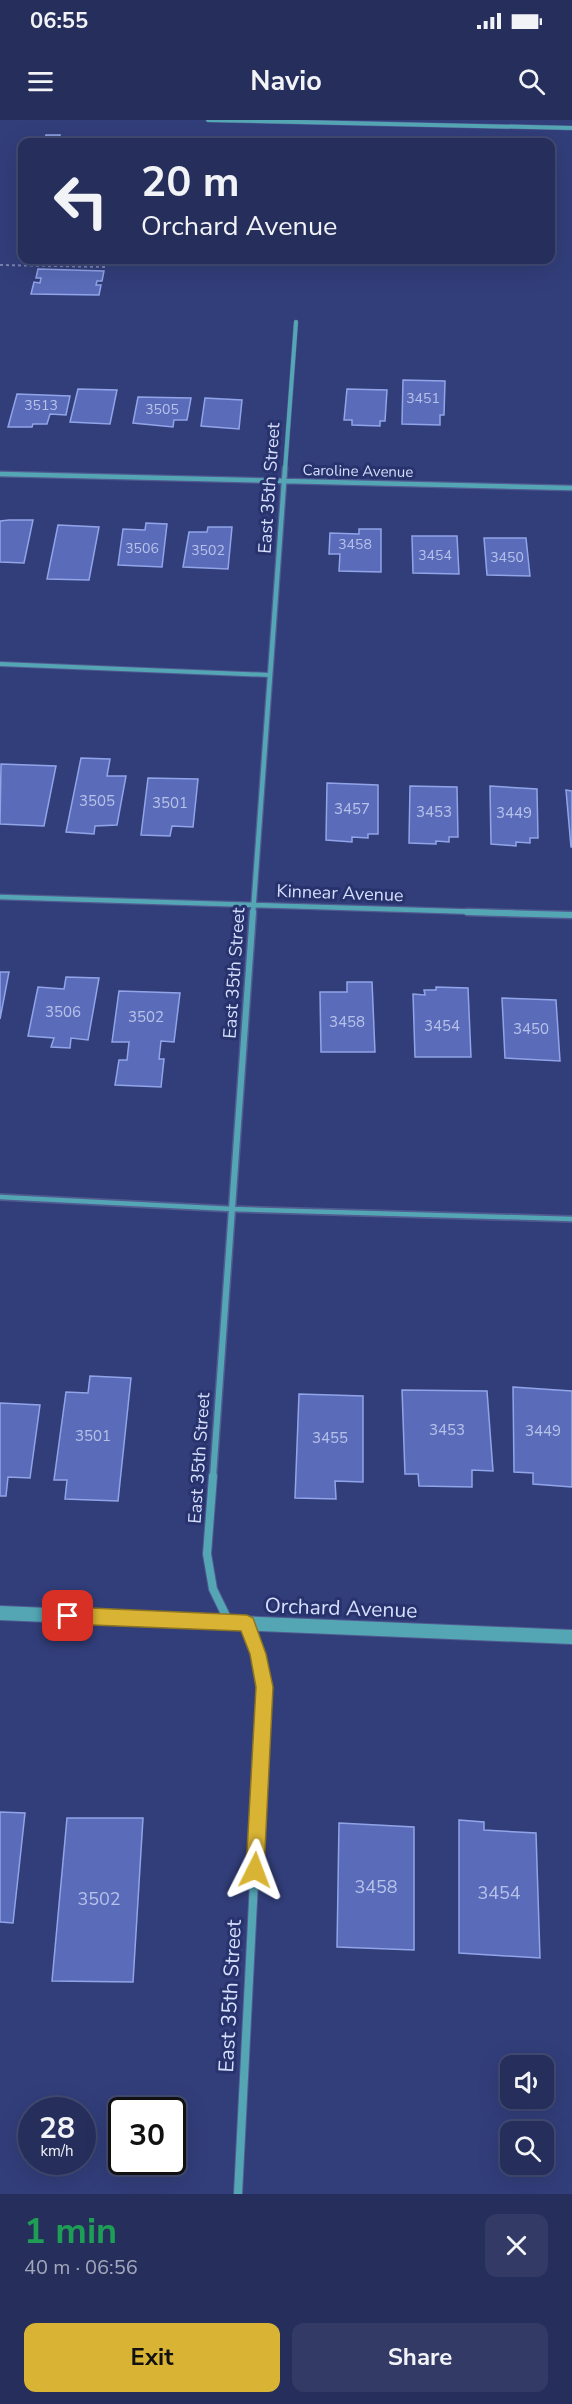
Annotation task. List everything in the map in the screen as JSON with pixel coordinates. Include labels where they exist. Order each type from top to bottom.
[{"type":"street","points":[[208,120],[572,128]]},
{"type":"street","name":"East 35th Street","points":[[229,1622],[213,1589],[207,1554],[296,322]]},
{"type":"street","name":"Caroline Avenue","points":[[0,474],[572,488]]},
{"type":"street","name":"Kinnear Avenue","points":[[0,897],[572,915]]},
{"type":"street","name":"Orchard Avenue","points":[[0,1613],[572,1637]]},
{"type":"street","name":"East 35th Street","points":[[238,2194],[264,1687],[258,1654],[247,1623]]},
{"type":"lane","points":[[0,664],[270,675]]},
{"type":"lane","points":[[0,1197],[232,1209],[572,1219]]},
{"type":"path","points":[[0,265],[107,267]]},
{"type":"building","points":[[46,135],[60,135],[59,138],[45,138]]},
{"type":"building","points":[[38,269],[104,271],[102,281],[97,281],[96,285],[101,285],[99,295],[31,294],[34,282],[40,283],[41,278],[36,278]]},
{"type":"building","points":[[403,380],[445,381],[444,415],[440,415],[440,425],[402,424]]},
{"type":"building","points":[[78,389],[117,390],[110,424],[70,422]]},
{"type":"building","points":[[347,389],[387,390],[385,421],[380,421],[380,426],[352,425],[352,420],[344,420]]},
{"type":"building","points":[[17,394],[70,396],[66,415],[50,414],[47,424],[33,424],[32,427],[8,427]]},
{"type":"building","points":[[138,397],[191,398],[187,420],[174,420],[173,427],[133,423]]},
{"type":"building","points":[[205,398],[242,400],[239,429],[201,426]]},
{"type":"building","points":[[33,520],[24,563],[0,562],[0,521]]},
{"type":"building","points":[[146,523],[167,524],[162,567],[118,565],[123,529],[145,530]]},
{"type":"building","points":[[58,525],[99,527],[89,580],[47,579]]},
{"type":"building","points":[[208,527],[232,527],[228,569],[183,567],[189,532],[207,532]]},
{"type":"building","points":[[359,529],[381,529],[381,572],[339,571],[340,554],[329,554],[330,533],[359,534]]},
{"type":"building","points":[[412,536],[457,536],[459,574],[413,573]]},
{"type":"building","points":[[484,538],[526,538],[530,576],[487,575]]},
{"type":"building","points":[[81,758],[110,759],[107,776],[126,776],[117,825],[95,826],[94,834],[66,832]]},
{"type":"building","points":[[1,764],[56,766],[44,826],[0,824]]},
{"type":"building","points":[[148,778],[198,779],[193,827],[172,826],[170,836],[141,835]]},
{"type":"building","points":[[327,783],[378,785],[378,834],[368,834],[368,838],[352,837],[352,842],[326,840]]},
{"type":"building","points":[[410,786],[457,787],[458,837],[449,837],[449,842],[436,841],[436,844],[409,843]]},
{"type":"building","points":[[490,786],[537,789],[538,838],[530,838],[530,843],[516,842],[516,846],[491,844]]},
{"type":"building","points":[[566,790],[572,791],[572,847],[571,847]]},
{"type":"building","points":[[0,972],[9,972],[0,1019]]},
{"type":"building","points":[[66,977],[99,978],[88,1040],[71,1038],[70,1048],[51,1047],[54,1038],[28,1036],[38,987],[64,989]]},
{"type":"building","points":[[347,982],[372,982],[375,1052],[321,1052],[320,992],[347,992]]},
{"type":"building","points":[[436,987],[468,988],[471,1057],[415,1057],[413,994],[425,995],[424,990],[436,990]]},
{"type":"building","points":[[119,991],[180,993],[174,1042],[161,1041],[159,1059],[164,1059],[161,1087],[115,1085],[119,1060],[127,1060],[129,1042],[112,1042]]},
{"type":"building","points":[[502,998],[556,1000],[560,1061],[505,1058]]},
{"type":"building","points":[[90,1376],[131,1378],[118,1501],[65,1499],[67,1480],[54,1480],[66,1392],[88,1393]]},
{"type":"building","points":[[513,1387],[572,1391],[572,1487],[533,1484],[533,1473],[514,1472]]},
{"type":"building","points":[[402,1390],[487,1391],[493,1471],[472,1470],[472,1487],[419,1486],[418,1474],[405,1474]]},
{"type":"building","points":[[299,1394],[363,1396],[363,1482],[335,1481],[336,1499],[295,1498]]},
{"type":"building","points":[[0,1403],[40,1405],[30,1478],[8,1477],[6,1496],[0,1496]]},
{"type":"building","points":[[0,1812],[25,1813],[13,1923],[0,1922]]},
{"type":"building","points":[[67,1818],[143,1818],[133,1982],[52,1981]]},
{"type":"building","points":[[459,1820],[484,1822],[484,1830],[536,1833],[540,1958],[459,1953]]},
{"type":"building","points":[[339,1823],[414,1827],[414,1950],[337,1947]]},
{"type":"route","points":[[68,1616],[247,1623],[258,1654],[264,1687],[255,1870]]}]
